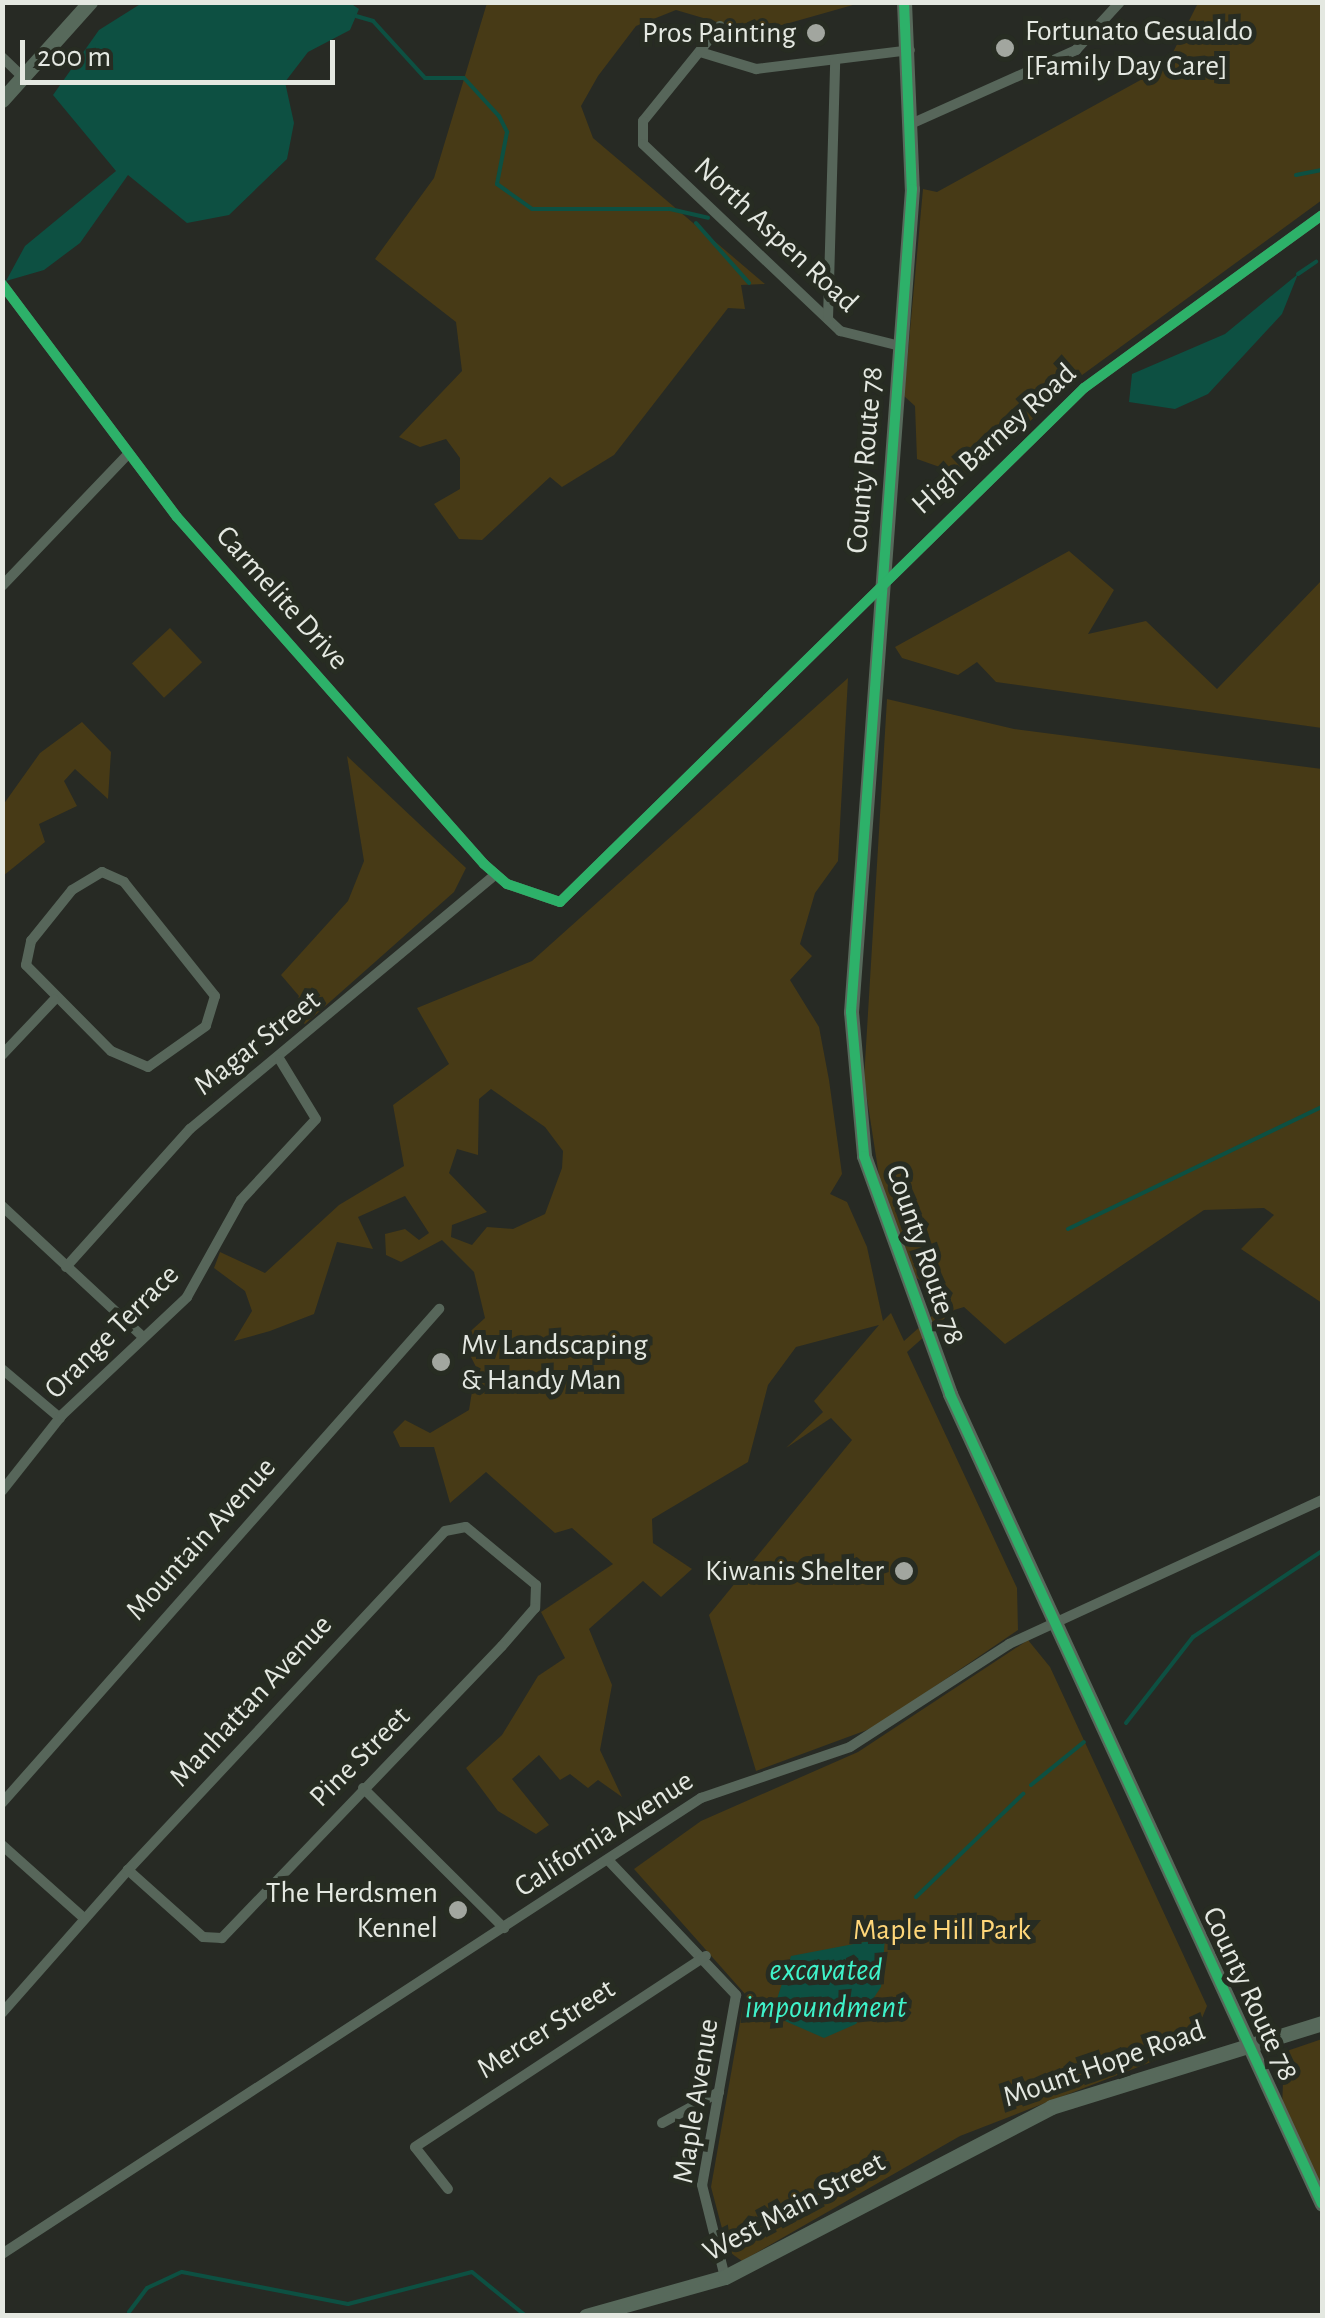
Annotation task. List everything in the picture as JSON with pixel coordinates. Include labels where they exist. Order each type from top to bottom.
[{"type":"street","points":[[2,100],[90,2]]},
{"type":"street","name":"County Route 78","points":[[904,2],[913,123],[851,1012],[864,1156],[907,1294],[1244,2047],[1322,2204]]},
{"type":"street","points":[[913,123],[1076,50],[1120,2]]},
{"type":"street","points":[[720,26],[700,52],[756,69],[910,50]]},
{"type":"street","name":"North Aspen Road","points":[[700,52],[640,130],[643,144],[828,319],[859,341],[900,346]]},
{"type":"street","points":[[2,57],[23,78]]},
{"type":"street","points":[[828,319],[835,61]]},
{"type":"street","name":"High Barney Road","points":[[560,902],[880,583],[1084,388],[1322,214]]},
{"type":"street","name":"Carmelite Drive","points":[[2,284],[127,455],[495,875],[560,902]]},
{"type":"street","points":[[2,586],[127,455]]},
{"type":"street","points":[[102,872],[136,897],[210,986],[215,1005],[198,1033],[139,1068],[54,1000],[31,975],[28,947],[82,880],[102,872]]},
{"type":"street","name":"Magar Street","points":[[66,1267],[190,1129],[280,1060],[495,875]]},
{"type":"street","points":[[3,1053],[54,1000]]},
{"type":"street","name":"Orange Terrace","points":[[2,1491],[60,1418],[187,1297],[241,1200],[316,1120],[280,1060]]},
{"type":"street","points":[[2,1206],[143,1337]]},
{"type":"street","name":"Mountain Avenue","points":[[2,1803],[439,1310]]},
{"type":"street","points":[[2,1369],[60,1418]]},
{"type":"street","name":"California Avenue","points":[[2,2254],[714,1792],[859,1743],[1052,1624],[1322,1500]]},
{"type":"street","name":"Manhattan Avenue","points":[[2,2013],[128,1870],[459,1524],[536,1585],[538,1600]]},
{"type":"street","name":"Pine Street","points":[[128,1870],[212,1940],[363,1788],[538,1600]]},
{"type":"street","points":[[363,1788],[504,1928]]},
{"type":"street","points":[[2,1845],[84,1918]]},
{"type":"street","name":"Maple Avenue","points":[[609,1861],[706,1956],[736,2004],[702,2186],[726,2278]]},
{"type":"street","name":"Mercer Street","points":[[448,2189],[416,2148],[706,1956]]},
{"type":"street","name":"Mount Hope Road","points":[[910,2176],[1052,2106],[1322,2023]]},
{"type":"street","points":[[662,2123],[719,2092]]},
{"type":"street","name":"West Main Street","points":[[586,2316],[726,2278],[910,2176]]},
{"type":"green space","points":[[487,3],[860,3],[754,33],[676,10],[636,26],[598,76],[581,106],[593,138],[765,284],[741,285],[745,309],[728,308],[614,455],[562,487],[550,477],[482,540],[459,539],[434,504],[460,489],[460,458],[446,439],[420,447],[399,437],[462,371],[456,322],[375,259],[434,178]]},
{"type":"green space","points":[[1198,3],[1322,3],[1322,200],[1078,378],[968,477],[917,459],[915,406],[904,396],[923,189],[937,192],[1166,66]]},
{"type":"green space","points":[[1069,551],[1114,590],[1088,634],[1146,621],[1217,689],[1322,580],[1322,728],[996,682],[977,662],[958,675],[902,658],[895,647]]},
{"type":"green space","points":[[170,628],[202,662],[164,698],[132,663]]},
{"type":"green space","points":[[848,678],[838,861],[815,893],[800,944],[812,956],[790,980],[819,1027],[829,1080],[842,1174],[830,1194],[847,1202],[867,1247],[883,1321],[891,1313],[904,1341],[951,1299],[910,1274],[879,1176],[864,1079],[887,699],[1014,729],[1322,769],[1322,1303],[1241,1249],[1274,1215],[1264,1208],[1204,1210],[1005,1344],[964,1307],[954,1310],[907,1352],[1017,1588],[1018,1630],[875,1727],[756,1771],[709,1615],[852,1440],[831,1418],[786,1448],[823,1412],[814,1401],[879,1325],[796,1347],[768,1385],[748,1462],[652,1519],[653,1543],[692,1569],[661,1597],[643,1581],[589,1629],[612,1685],[600,1750],[622,1797],[598,1780],[588,1788],[570,1774],[560,1780],[539,1755],[512,1779],[549,1825],[536,1834],[498,1811],[466,1768],[502,1735],[538,1676],[565,1658],[541,1612],[613,1564],[572,1528],[555,1533],[486,1472],[450,1503],[434,1447],[400,1447],[393,1432],[405,1420],[430,1433],[469,1410],[476,1367],[462,1339],[485,1318],[474,1272],[442,1240],[401,1262],[386,1255],[385,1234],[405,1229],[419,1240],[429,1233],[405,1196],[358,1217],[373,1249],[337,1242],[314,1314],[270,1331],[234,1341],[252,1311],[245,1291],[214,1268],[220,1252],[265,1273],[339,1205],[404,1166],[393,1105],[449,1064],[417,1008],[532,961]],"holes":[[[491,1089],[545,1127],[563,1151],[562,1168],[545,1214],[513,1229],[487,1227],[472,1245],[451,1237],[452,1225],[487,1212],[449,1173],[457,1149],[478,1155],[479,1099]]]},
{"type":"green space","points":[[82,722],[111,752],[108,799],[75,769],[64,781],[77,806],[39,824],[45,842],[3,876],[3,805],[40,753]]},
{"type":"green space","points":[[347,756],[466,868],[454,892],[305,1024],[279,1012],[292,1011],[299,996],[281,975],[348,901],[364,861]]},
{"type":"green space","name":"Maple Hill Park","points":[[1028,1640],[1050,1667],[1207,2006],[1190,2047],[960,2136],[742,2261],[728,2251],[711,2187],[745,1994],[634,1869],[701,1821],[858,1752]]},
{"type":"green space","points":[[1322,2039],[1322,2192],[1282,2111],[1284,2052]]},
{"type":"water","points":[[142,3],[350,3],[359,9],[350,30],[308,52],[285,82],[294,123],[287,159],[229,215],[187,223],[128,175],[80,243],[44,270],[6,281],[25,246],[116,171],[53,95],[99,30]]},
{"type":"water","points":[[1298,274],[1282,314],[1208,394],[1175,409],[1129,402],[1132,374],[1225,334]]},
{"type":"water","name":"excavated impoundment","points":[[885,1938],[881,1987],[856,2024],[824,2038],[785,2021],[777,1999],[791,1956]]},
{"type":"waterway","points":[[356,16],[373,21],[425,78],[464,78],[499,116],[507,132],[497,184],[532,209],[670,209],[708,218]]},
{"type":"waterway","points":[[1296,175],[1322,170]]},
{"type":"waterway","points":[[696,223],[749,283]]},
{"type":"waterway","points":[[1298,274],[1316,262]]},
{"type":"waterway","points":[[1068,1229],[1322,1107]]},
{"type":"waterway","points":[[1126,1723],[1193,1637],[1322,1551]]},
{"type":"waterway","points":[[1031,1785],[1084,1742]]},
{"type":"waterway","points":[[916,1897],[1023,1794]]},
{"type":"waterway","points":[[885,1938],[893,1934]]},
{"type":"waterway","points":[[129,2312],[147,2288],[182,2272],[348,2304],[472,2272],[526,2316]]},
{"type":"cycle path","points":[[904,2],[912,189],[851,1012],[864,1156],[950,1394],[1322,2204]]},
{"type":"cycle path","points":[[2,284],[177,517],[484,864],[507,884],[560,902],[1084,388],[1322,215]]},
{"type":"place","name":"Pros Painting","points":[[816,33]]},
{"type":"place","name":"Fortunato Gesualdo [Family Day Care]","points":[[1005,48]]},
{"type":"place","name":"Mv Landscaping & Handy Man","points":[[441,1362]]},
{"type":"place","name":"Kiwanis Shelter","points":[[904,1571]]},
{"type":"place","name":"The Herdsmen Kennel","points":[[458,1910]]}]
